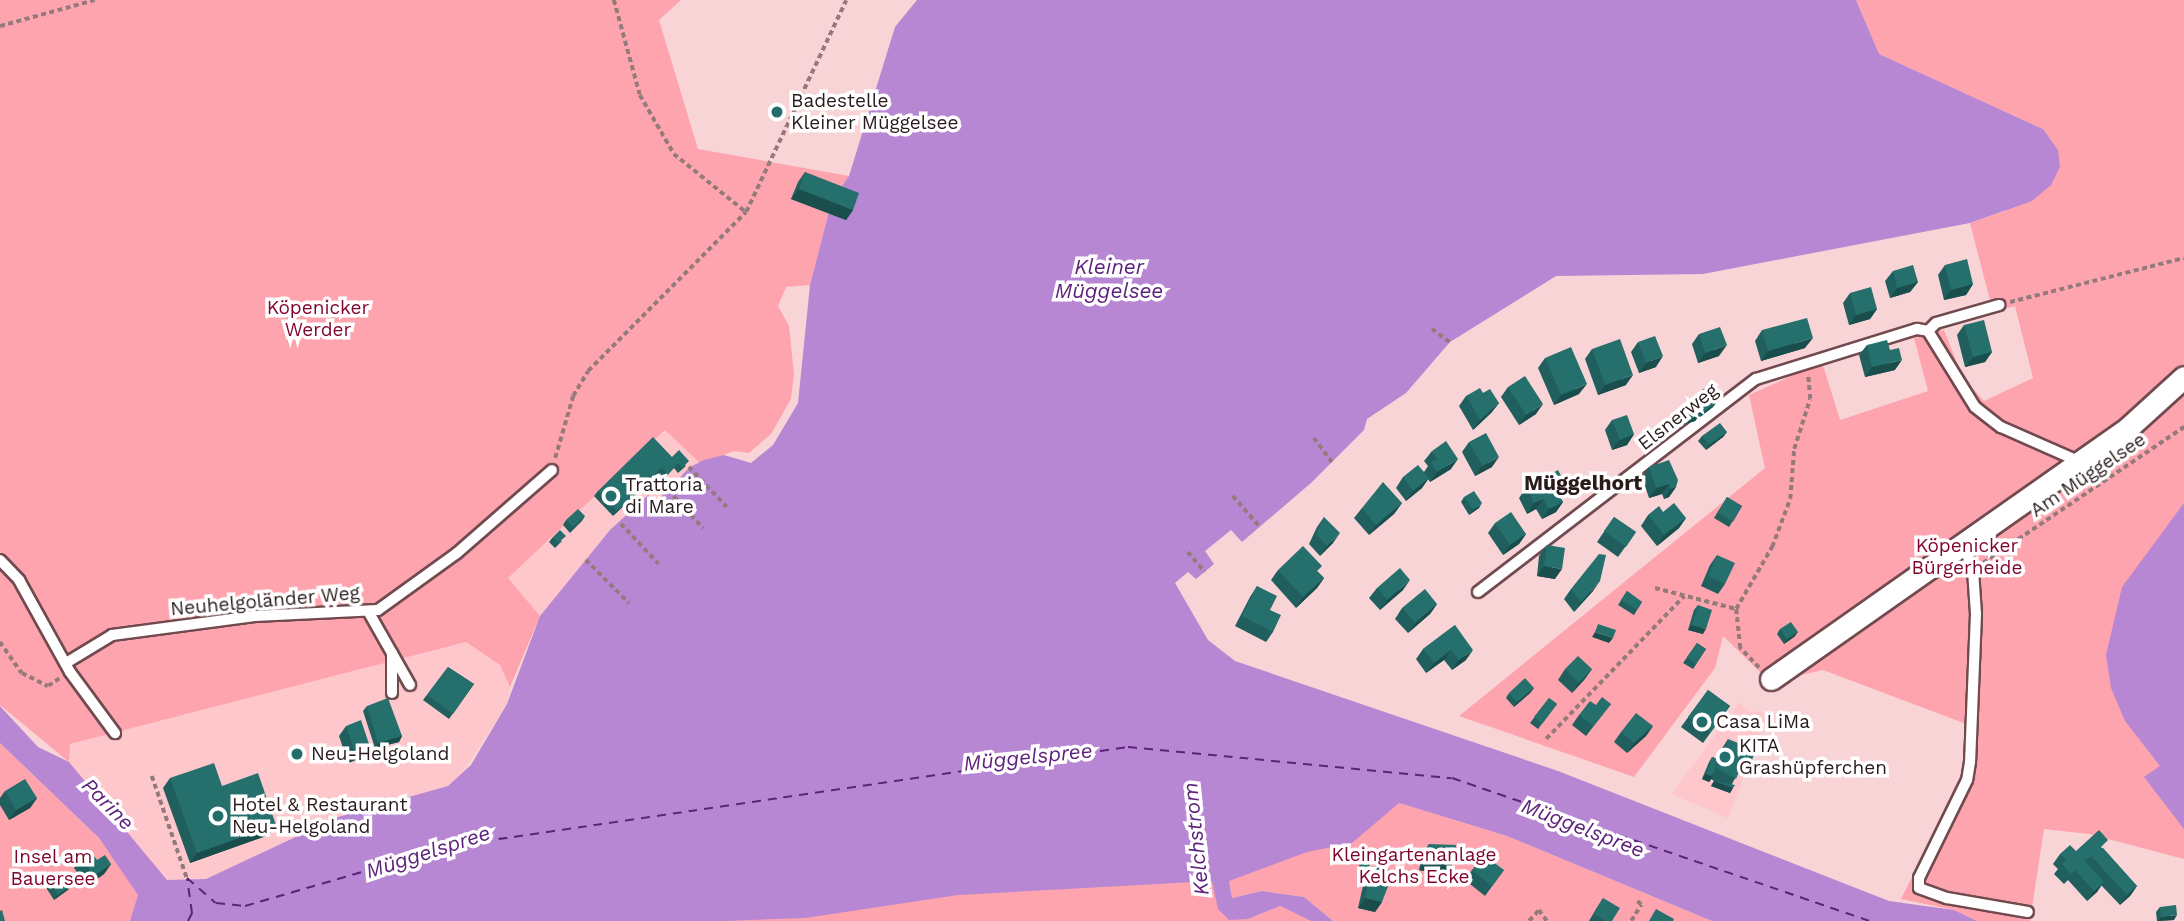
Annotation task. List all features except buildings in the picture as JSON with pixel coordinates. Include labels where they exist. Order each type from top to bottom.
[{"type":"street","points":[[1771,679],[2129,427],[2184,377]]},
{"type":"lane","name":"Elsnerweg","points":[[1478,592],[1756,379],[1917,330],[1928,331],[1936,323],[1999,305]]},
{"type":"lane","points":[[1928,331],[1975,407],[2001,427],[2078,461]]},
{"type":"lane","name":"Neuhelgoländer Weg","points":[[68,668],[112,635],[255,615],[378,610],[457,553],[552,470]]},
{"type":"lane","points":[[1963,544],[1973,570],[1970,762],[1967,780],[1919,878],[1919,888],[1947,898],[2028,912]]},
{"type":"lane","points":[[0,560],[19,580],[68,668],[115,733]]},
{"type":"lane","points":[[368,611],[410,685]]},
{"type":"lane","points":[[392,653],[392,693]]},
{"type":"path","points":[[0,26],[95,0]]},
{"type":"path","points":[[614,0],[640,94],[674,154],[746,212]]},
{"type":"path","points":[[552,470],[573,397],[588,371],[746,212],[846,0]]},
{"type":"path","points":[[1999,305],[2184,258]]},
{"type":"path","points":[[1432,329],[1450,342]]},
{"type":"path","points":[[1771,679],[1740,648],[1736,609],[1772,547],[1790,499],[1794,449],[1810,399],[1806,362]]},
{"type":"path","name":"Am Müggelsee","points":[[1973,570],[2184,427]]},
{"type":"path","points":[[1314,438],[1332,462]]},
{"type":"path","points":[[689,467],[727,507]]},
{"type":"path","points":[[668,490],[704,527]]},
{"type":"path","points":[[1233,496],[1259,527]]},
{"type":"path","points":[[621,524],[659,564]]},
{"type":"path","points":[[1188,552],[1205,572]]},
{"type":"path","points":[[586,560],[629,603]]},
{"type":"path","points":[[1655,588],[1736,609]]},
{"type":"path","points":[[1546,739],[1684,596]]},
{"type":"path","points":[[0,642],[22,673],[48,686],[68,668]]},
{"type":"path","points":[[152,776],[187,878]]},
{"type":"path","points":[[1631,921],[1641,905],[1635,900]]},
{"type":"path","points":[[1530,921],[1539,910],[1547,921]]},
{"type":"shaded area","points":[[666,430],[701,464],[655,503],[647,495],[610,530],[540,616],[507,578]]},
{"type":"shaded area","points":[[466,642],[500,665],[510,687],[507,704],[460,777],[448,787],[338,817],[206,879],[167,880],[107,814],[69,762],[70,744]]},
{"type":"shaded area","name":"KITA Grashüpferchen","points":[[1740,702],[1748,711],[1761,712],[1765,721],[1728,818],[1671,794]]},
{"type":"green space","name":"Köpenicker Werder","points":[[0,0],[681,0],[659,20],[698,149],[849,176],[832,200],[810,285],[786,287],[778,306],[789,326],[794,374],[791,399],[771,434],[749,453],[734,451],[701,464],[665,430],[508,578],[540,616],[510,687],[500,665],[466,642],[70,744],[69,762],[0,705]]},
{"type":"green space","name":"Köpenicker Bürgerheide","points":[[1856,0],[2184,0],[2184,859],[2089,834],[2044,829],[2030,921],[1977,921],[1954,910],[1901,899],[1961,779],[1969,725],[1823,670],[1788,678],[1760,672],[1723,636],[1715,668],[1634,777],[1459,716],[1765,468],[1749,395],[1822,362],[1840,420],[1928,391],[1914,338],[1944,330],[1963,378],[1984,401],[2033,378],[2015,306],[1993,312],[1970,223],[2005,211],[2043,129],[1879,54]]},
{"type":"green space","name":"Insel am Bauersee","points":[[0,743],[99,838],[139,895],[130,921],[0,921]]},
{"type":"green space","name":"Kleingartenanlage Kelchs Ecke","points":[[1399,803],[1507,836],[1712,921],[1333,921],[1304,897],[1262,891],[1232,898],[1229,881],[1213,881],[1248,919],[1280,906],[1311,921],[608,921]]},
{"type":"water","name":"Kleiner Müggelsee","points":[[917,0],[1856,0],[1879,54],[2043,129],[2058,150],[2060,167],[2051,185],[2032,201],[1970,223],[1703,274],[1556,276],[1450,342],[1406,393],[1367,419],[1364,430],[1311,483],[1242,542],[1231,530],[1205,551],[1214,564],[1196,579],[1188,572],[1175,583],[1208,640],[1235,661],[1558,771],[1889,901],[1954,910],[1977,921],[1712,921],[1507,836],[1399,803],[1352,843],[1307,852],[1229,881],[1232,898],[1262,891],[1304,897],[1333,921],[1311,921],[1280,906],[1248,919],[1229,920],[1218,909],[1212,881],[958,895],[805,918],[725,921],[130,921],[138,895],[99,838],[0,743],[0,706],[38,747],[69,762],[167,880],[206,879],[338,817],[448,786],[471,765],[507,704],[540,616],[610,530],[648,495],[656,502],[690,467],[724,455],[751,463],[773,445],[798,403],[810,285],[832,200],[849,176],[895,27]]},
{"type":"water","points":[[2184,503],[2184,829],[2144,777],[2160,766],[2125,721],[2111,688],[2106,655],[2122,587]]},
{"type":"ferry route","points":[[188,921],[192,913],[187,878],[216,903],[245,906],[451,846],[1128,747],[1452,778],[1870,921]]},
{"type":"place","name":"Badestelle Kleiner Müggelsee","points":[[777,112]]},
{"type":"place","name":"Trattoria di Mare","points":[[611,496]]},
{"type":"place","name":"Casa LiMa","points":[[1702,722]]},
{"type":"place","name":"Neu-Helgoland","points":[[297,754]]},
{"type":"place","name":"KITA Grashüpferchen","points":[[1725,757]]},
{"type":"place","name":"Hotel & Restaurant Neu-Helgoland","points":[[218,816]]},
{"type":"district","name":"Müggelhort","points":[[1583,483]]},
{"type":"water label","name":"Müggelspree","points":[[1028,757]]},
{"type":"water label","name":"Parine","points":[[108,804]]},
{"type":"water label","name":"Müggelspree","points":[[1583,828]]},
{"type":"water label","name":"Kelchstrom","points":[[1196,839]]},
{"type":"water label","name":"Müggelspree","points":[[428,852]]}]
